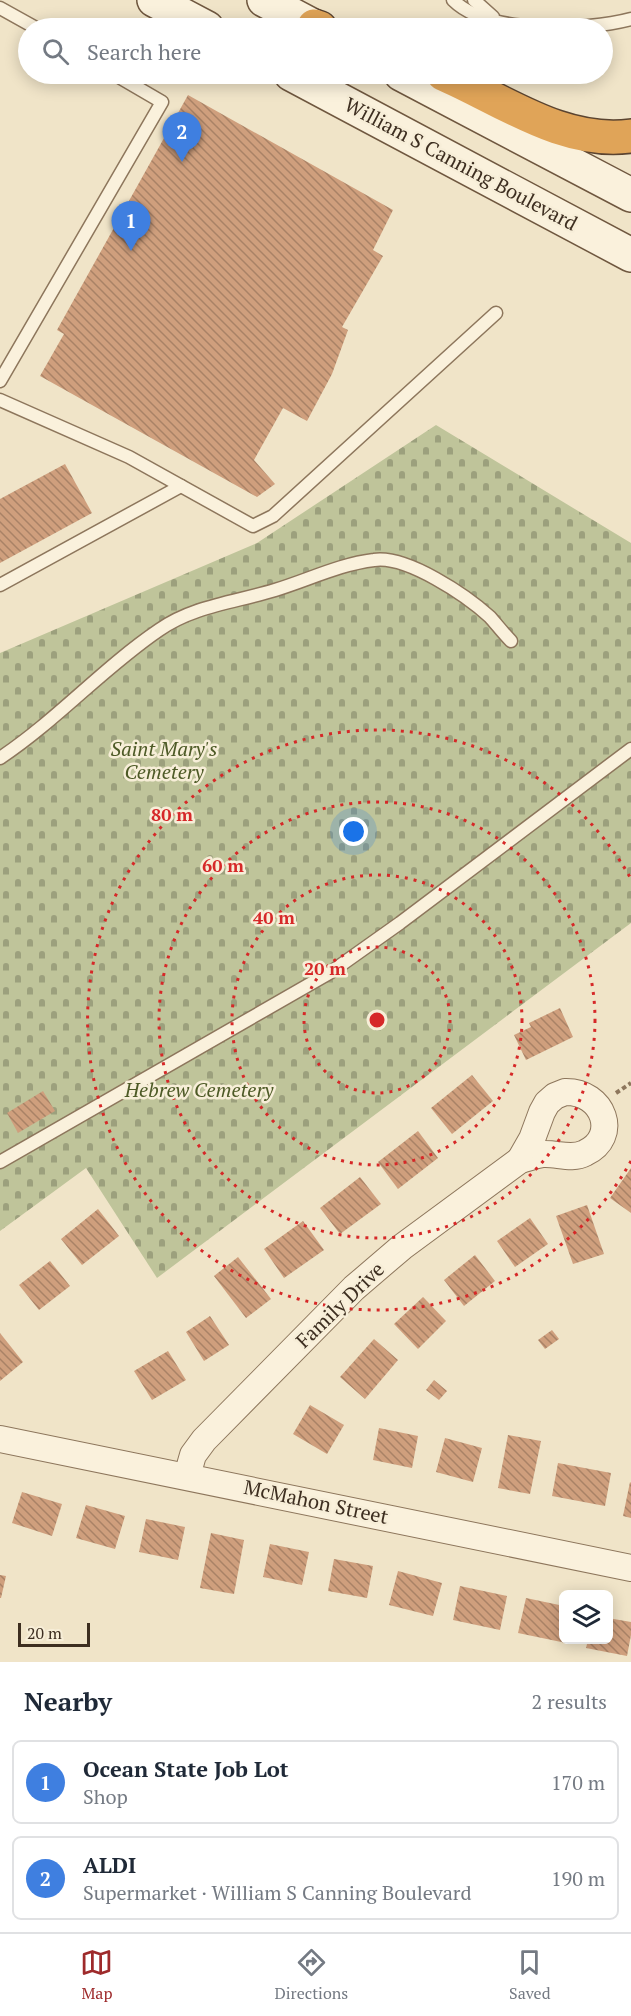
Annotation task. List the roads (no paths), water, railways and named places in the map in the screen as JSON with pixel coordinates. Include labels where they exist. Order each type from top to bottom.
[{"type":"highway","points":[[464,84],[567,131],[605,137],[631,136]]},
{"type":"main road","points":[[154,0],[188,18]]},
{"type":"main road","points":[[264,0],[298,18]]},
{"type":"main road","name":"William S Canning Boulevard","points":[[310,84],[631,255]]},
{"type":"main road","points":[[420,84],[631,195]]},
{"type":"street","name":"Family Drive","points":[[187,1476],[193,1455],[204,1440],[354,1288],[402,1247],[520,1160]]},
{"type":"street","name":"McMahon Street","points":[[0,1439],[631,1568]]},
{"type":"lane","points":[[453,0],[469,11],[490,18]]},
{"type":"lane","points":[[474,0],[495,18]]},
{"type":"lane","points":[[0,8],[18,18]]},
{"type":"lane","points":[[613,22],[631,19]]},
{"type":"lane","points":[[0,381],[162,102],[131,84]]},
{"type":"lane","points":[[0,400],[129,457],[253,526],[273,516],[496,313]]},
{"type":"lane","points":[[0,585],[181,486]]},
{"type":"lane","points":[[0,758],[22,744],[104,673],[160,629],[194,612],[274,591],[338,568],[376,559],[398,561],[425,573],[466,598],[490,618],[511,641]]},
{"type":"lane","points":[[0,1162],[331,972],[631,749]]},
{"type":"place","name":"ALDI","points":[[182,162]]},
{"type":"place","name":"Ocean State Job Lot","points":[[131,251]]},
{"type":"park label","name":"Saint Mary's Cemetery","points":[[164,760]]},
{"type":"park label","name":"Hebrew Cemetery","points":[[199,1090]]}]
